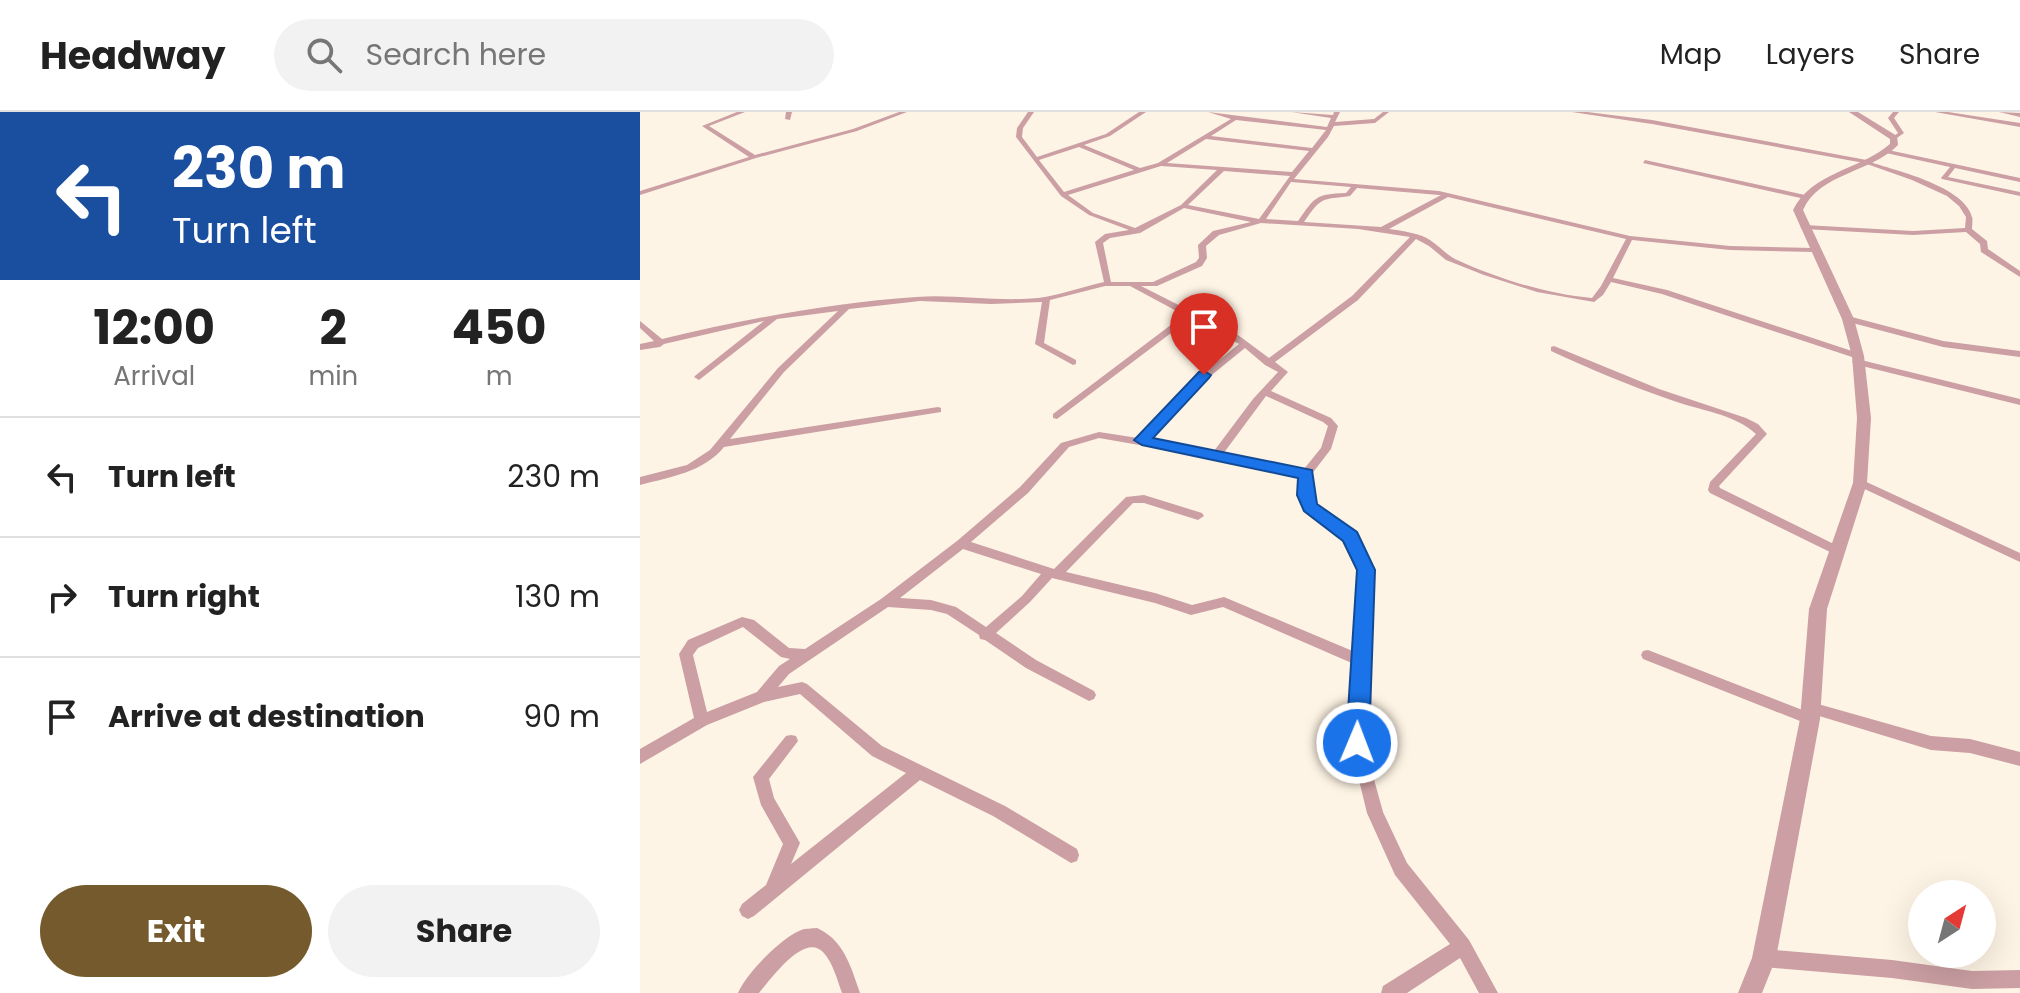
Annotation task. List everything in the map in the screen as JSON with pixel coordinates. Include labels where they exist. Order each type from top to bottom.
[{"type":"street","points":[[705,125],[742,112]]},
{"type":"street","points":[[640,193],[754,157],[847,133],[904,112]]},
{"type":"street","points":[[1031,112],[1020,128],[1019,137],[1063,195],[1091,214],[1136,230]]},
{"type":"street","points":[[1036,159],[1108,135],[1143,112]]},
{"type":"street","points":[[1211,112],[1235,118],[1375,121],[1386,112]]},
{"type":"street","points":[[1294,112],[1333,120]]},
{"type":"street","points":[[1575,112],[1652,122],[1869,163],[1959,199],[1969,216],[1968,230]]},
{"type":"street","points":[[1853,112],[1891,145],[1954,166],[2020,180]]},
{"type":"street","points":[[1750,993],[1764,958],[1810,714],[1818,609],[1860,483],[1864,418],[1857,359],[1848,319],[1798,210],[1805,197],[1824,183],[1869,163],[1891,145],[1901,133],[1891,118],[1896,112]]},
{"type":"street","points":[[1938,112],[2020,125]]},
{"type":"street","points":[[2002,112],[2020,115]]},
{"type":"street","points":[[1652,122],[1658,113]]},
{"type":"street","points":[[1063,195],[1160,164],[1235,118]]},
{"type":"street","points":[[640,347],[775,317],[846,308],[920,299],[991,302],[1046,300],[1108,284],[1134,286],[1170,280],[1202,261],[1202,245],[1212,235],[1261,221],[1333,120]]},
{"type":"street","points":[[697,122],[754,157]]},
{"type":"street","points":[[1205,137],[1312,150]]},
{"type":"street","points":[[1080,145],[1141,171]]},
{"type":"street","points":[[1645,162],[1805,197]]},
{"type":"street","points":[[1160,164],[1447,195],[1630,238],[1730,248],[1815,250]]},
{"type":"street","points":[[1954,166],[1943,176],[1945,179],[2020,194]]},
{"type":"street","points":[[1108,284],[1099,242],[1108,236],[1136,230],[1183,206],[1222,169]]},
{"type":"street","points":[[1300,223],[1317,200],[1328,194],[1348,195],[1355,186]]},
{"type":"street","points":[[1383,229],[1447,195]]},
{"type":"street","points":[[1183,206],[1261,221],[1383,229],[1415,236],[1433,242],[1444,255],[1477,272],[1558,295],[1594,300],[1608,279],[1613,261],[1630,238]]},
{"type":"street","points":[[1804,227],[1913,233],[1968,230],[1984,243],[1984,250],[1996,261],[2020,275]]},
{"type":"street","points":[[1268,363],[1355,298],[1415,236]]},
{"type":"street","points":[[1608,279],[1664,292],[1857,359],[2020,402]]},
{"type":"street","points":[[1134,286],[1245,344],[1284,374],[1265,392],[1217,455]]},
{"type":"street","points":[[1046,300],[1039,344],[1073,362]]},
{"type":"street","points":[[640,481],[691,467],[721,444],[781,370],[846,308]]},
{"type":"street","points":[[1057,416],[1188,316]]},
{"type":"street","points":[[699,377],[775,317]]},
{"type":"street","points":[[1848,319],[1943,344],[2020,354]]},
{"type":"street","points":[[640,324],[660,344]]},
{"type":"street","points":[[1142,440],[1184,393],[1245,344]]},
{"type":"street","points":[[1554,349],[1610,376],[1726,414],[1758,429],[1762,434],[1714,485],[1714,490],[1838,551]]},
{"type":"street","points":[[1265,392],[1327,420],[1333,426],[1326,449],[1306,474],[1305,495],[1310,507],[1350,537],[1366,570],[1357,743],[1375,813],[1401,869],[1463,946],[1489,993]]},
{"type":"street","points":[[721,444],[938,410]]},
{"type":"street","points":[[762,696],[779,674],[805,654],[886,602],[961,544],[1024,490],[1065,445],[1091,435],[1142,440],[1306,474]]},
{"type":"street","points":[[1860,483],[2020,558]]},
{"type":"street","points":[[985,635],[1130,500],[1144,499],[1198,516]]},
{"type":"street","points":[[961,544],[989,549],[1007,559],[1053,573],[1135,592],[1195,611],[1215,601],[1224,602],[1362,661]]},
{"type":"street","points":[[886,602],[931,605],[951,610],[985,635],[1089,695]]},
{"type":"street","points":[[702,721],[686,654],[693,644],[742,622],[786,653],[805,654]]},
{"type":"street","points":[[1648,655],[1810,714],[1931,743],[1970,746],[2020,759]]},
{"type":"street","points":[[640,757],[702,721],[762,696],[802,688],[877,751],[917,773],[949,784],[1071,855]]},
{"type":"street","points":[[771,891],[792,843],[767,800],[761,777],[791,741]]},
{"type":"street","points":[[748,910],[917,773]]},
{"type":"street","points":[[747,993],[796,939],[809,936],[822,940],[832,948],[845,972],[851,993]]},
{"type":"street","points":[[1390,993],[1463,946]]},
{"type":"street","points":[[1764,958],[1892,969],[1972,980],[2020,979]]},
{"type":"route","points":[[1204,375],[1142,440],[1306,474],[1308,504],[1345,531],[1358,548],[1366,570],[1357,743]]}]
